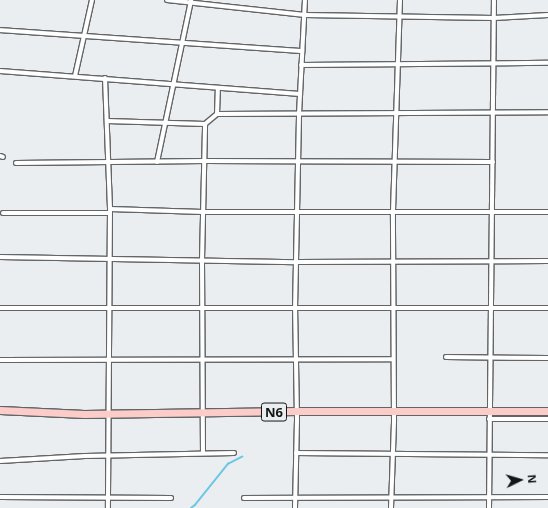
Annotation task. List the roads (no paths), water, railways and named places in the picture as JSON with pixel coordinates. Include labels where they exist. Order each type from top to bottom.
[{"type":"highway","name":"N6","points":[[0,410],[110,414],[202,414],[297,411],[489,415],[548,411]]},
{"type":"street","points":[[75,76],[92,0]]},
{"type":"street","points":[[167,0],[191,1],[305,15],[494,18],[548,15]]},
{"type":"street","points":[[295,508],[297,411],[295,309],[299,114],[305,0]]},
{"type":"street","points":[[391,508],[393,454],[393,211],[400,0]]},
{"type":"street","points":[[489,508],[488,456],[492,260],[494,0]]},
{"type":"street","points":[[157,162],[191,1]]},
{"type":"street","points":[[0,30],[302,51]]},
{"type":"street","points":[[302,65],[548,63]]},
{"type":"street","points":[[0,71],[300,94]]},
{"type":"street","points":[[105,78],[110,211],[108,258],[110,307],[108,508]]},
{"type":"street","points":[[217,114],[218,88]]},
{"type":"street","points":[[107,121],[165,124],[205,124],[217,114],[493,114],[548,112]]},
{"type":"street","points":[[203,453],[202,260],[205,124]]},
{"type":"street","points":[[16,163],[204,161],[493,162]]},
{"type":"street","points":[[2,213],[110,211],[548,212]]},
{"type":"street","points":[[0,257],[296,262],[492,260],[548,261]]},
{"type":"street","points":[[0,308],[548,308]]},
{"type":"street","points":[[446,357],[548,358]]},
{"type":"street","points":[[0,360],[296,361],[393,359]]},
{"type":"street","points":[[489,415],[548,419]]},
{"type":"street","points":[[0,460],[234,453]]},
{"type":"street","points":[[296,453],[548,456]]},
{"type":"street","points":[[0,497],[171,498]]},
{"type":"street","points":[[244,498],[548,497]]},
{"type":"waterway","points":[[191,508],[228,464],[242,457]]}]
